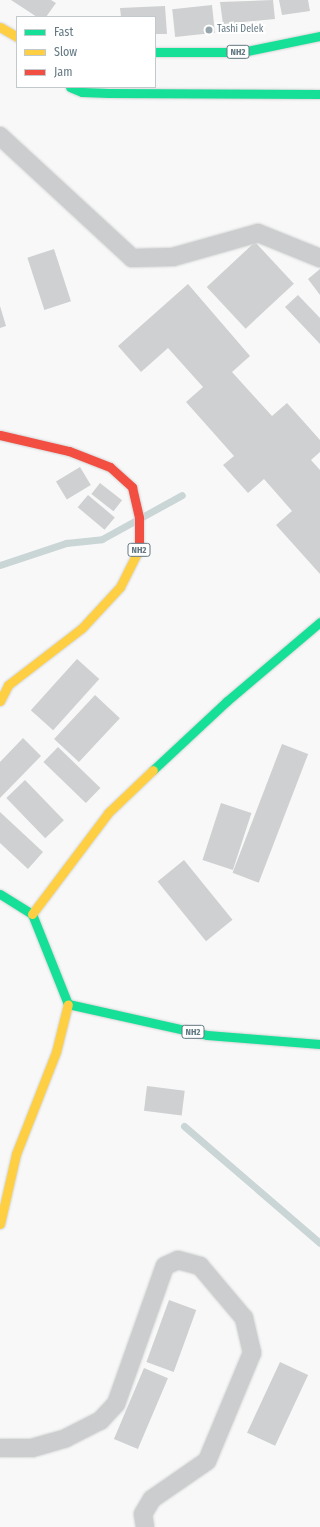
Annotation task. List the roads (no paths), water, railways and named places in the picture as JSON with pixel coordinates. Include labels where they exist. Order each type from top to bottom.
[{"type":"main road","points":[[0,27],[16,36]]},
{"type":"main road","name":"NH2","points":[[156,52],[242,52],[320,36]]},
{"type":"main road","points":[[72,88],[82,92],[109,93],[320,94]]},
{"type":"main road","name":"NH2","points":[[0,436],[68,451],[110,467],[132,487],[139,518],[139,550],[120,586],[96,613],[82,628],[8,685],[0,701]]},
{"type":"main road","points":[[32,914],[108,813],[216,711],[320,622]]},
{"type":"main road","points":[[0,894],[32,914],[68,1004],[56,1052],[16,1154],[0,1224]]},
{"type":"main road","name":"NH2","points":[[68,1004],[207,1035],[320,1044]]},
{"type":"street","points":[[0,136],[132,258],[173,258],[258,233],[320,258]]},
{"type":"street","points":[[0,1448],[32,1448],[66,1438],[100,1421],[116,1404],[165,1266],[178,1260],[200,1266],[244,1318],[252,1353],[207,1461],[152,1499],[143,1514],[145,1527]]},
{"type":"waterway","points":[[0,565],[66,543],[102,539],[182,495]]},
{"type":"waterway","points":[[184,1126],[320,1243]]},
{"type":"place","name":"Tashi Delek","points":[[209,30]]}]
